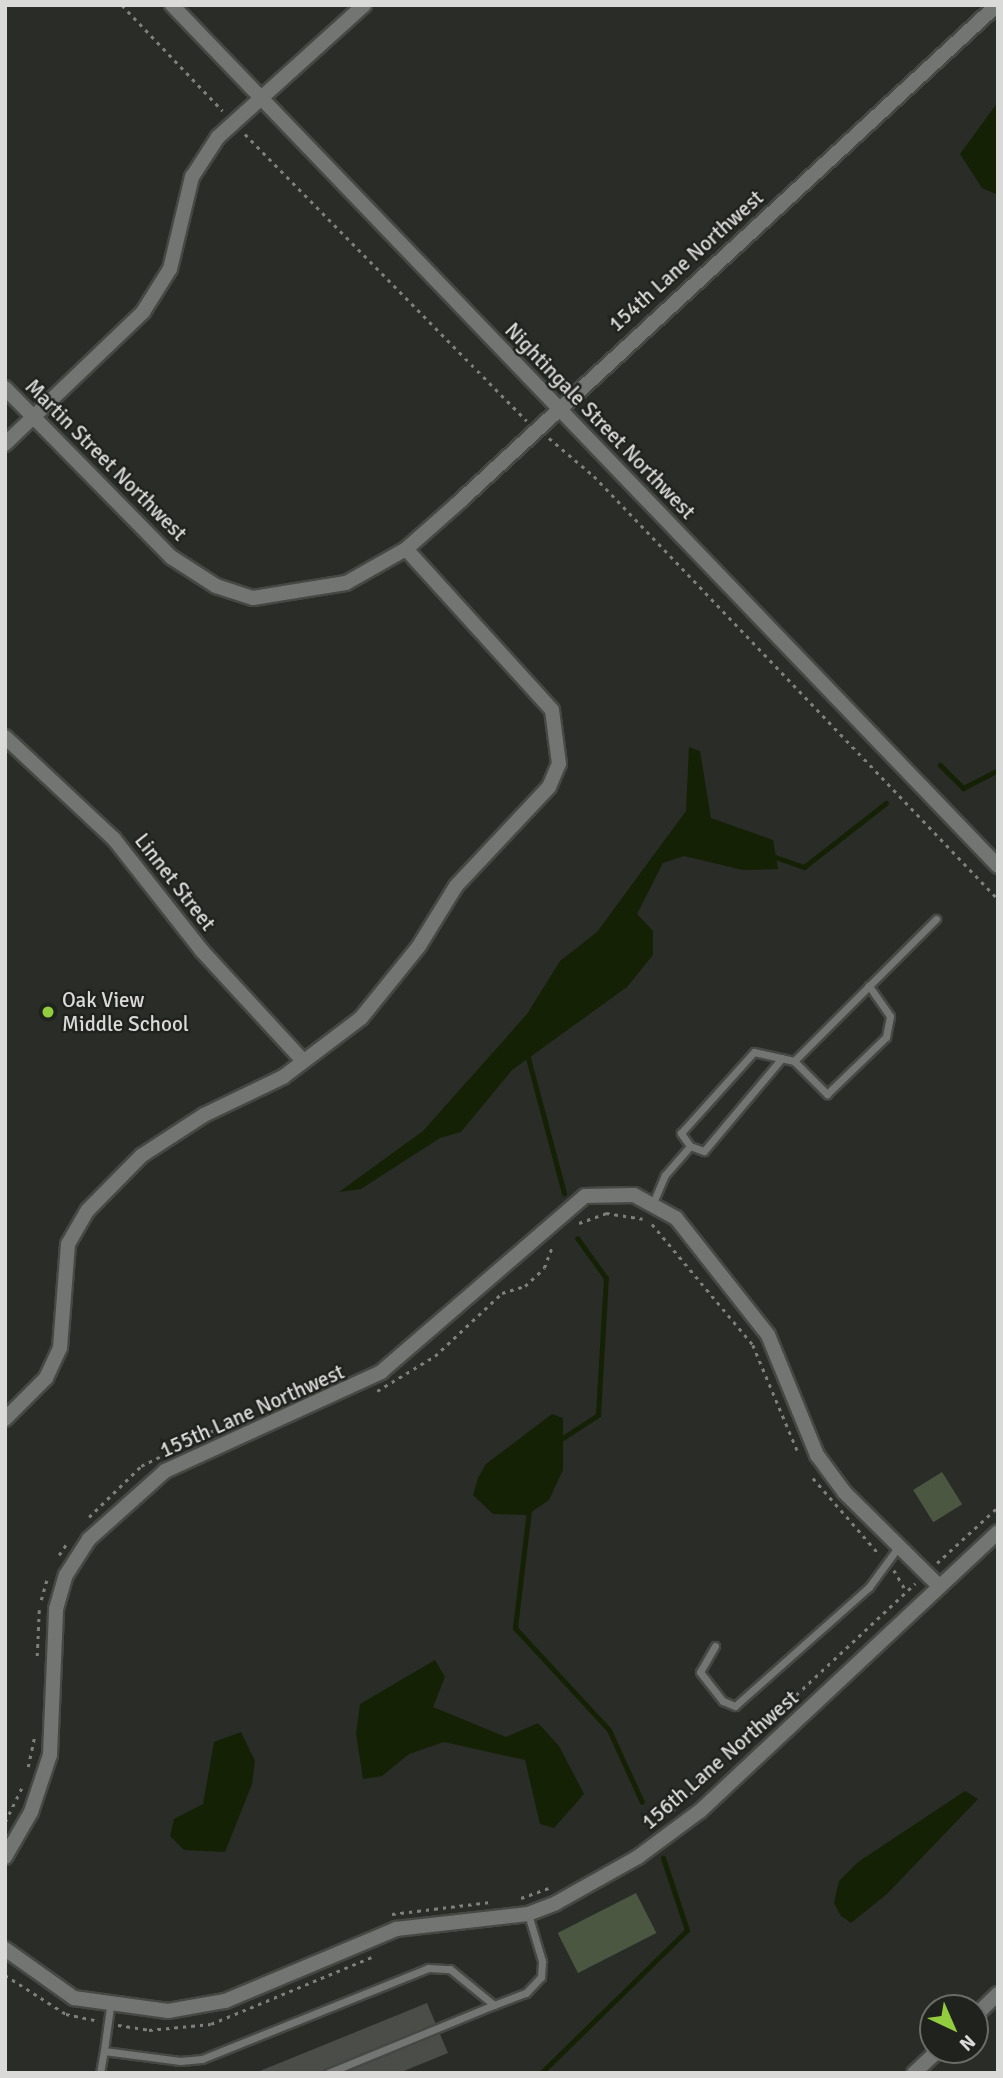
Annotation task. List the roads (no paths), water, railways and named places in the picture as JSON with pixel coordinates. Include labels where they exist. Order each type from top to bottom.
[{"type":"street","name":"Nightingale Street Northwest","points":[[172,5],[998,866]]},
{"type":"street","points":[[5,444],[144,312],[170,269],[192,177],[218,137],[260,96],[364,5]]},
{"type":"street","name":"154th Lane Northwest","points":[[406,549],[997,5]]},
{"type":"street","name":"Martin Street Northwest","points":[[5,388],[171,557],[216,586],[253,598],[305,594],[375,571],[406,549]]},
{"type":"street","points":[[5,1419],[46,1378],[60,1348],[68,1244],[88,1209],[141,1156],[341,1037],[393,981],[456,886],[549,787],[559,746],[552,710],[406,549]]},
{"type":"street","name":"Linnet Street","points":[[5,737],[114,839],[202,951],[303,1061]]},
{"type":"street","name":"155th Lane Northwest","points":[[5,1857],[31,1812],[50,1755],[56,1609],[66,1574],[89,1539],[166,1471],[381,1373],[556,1215],[597,1194],[653,1203]]},
{"type":"street","points":[[653,1203],[676,1218],[768,1335],[817,1455],[845,1493],[938,1585]]},
{"type":"street","name":"156th Lane Northwest","points":[[5,1949],[74,1998],[110,2007],[168,2011],[225,2001],[396,1928],[528,1914],[583,1889],[673,1833],[998,1532]]},
{"type":"lane","points":[[794,1060],[936,919]]},
{"type":"lane","points":[[782,1058],[704,1151],[690,1146],[681,1133],[754,1052],[794,1060],[827,1094],[886,1037],[890,1017],[869,986]]},
{"type":"lane","points":[[653,1203],[664,1175],[690,1146]]},
{"type":"lane","points":[[715,1646],[700,1672],[723,1701],[735,1706],[869,1587],[899,1546]]},
{"type":"lane","points":[[328,2073],[526,1993],[541,1977],[542,1961],[528,1914]]},
{"type":"lane","points":[[104,2051],[202,2059],[428,1968],[450,1969],[494,2005]]},
{"type":"lane","points":[[100,2073],[110,2007]]},
{"type":"waterway","points":[[940,765],[963,788],[998,770]]},
{"type":"waterway","points":[[775,857],[804,867],[886,803]]},
{"type":"waterway","points":[[527,1054],[564,1193]]},
{"type":"waterway","points":[[558,1441],[598,1415],[606,1278],[577,1238]]},
{"type":"waterway","points":[[529,1510],[515,1628],[609,1730],[642,1802]]},
{"type":"waterway","points":[[541,2073],[687,1930],[663,1858]]},
{"type":"place","name":"Oak View Middle School","points":[[48,1012]]}]
